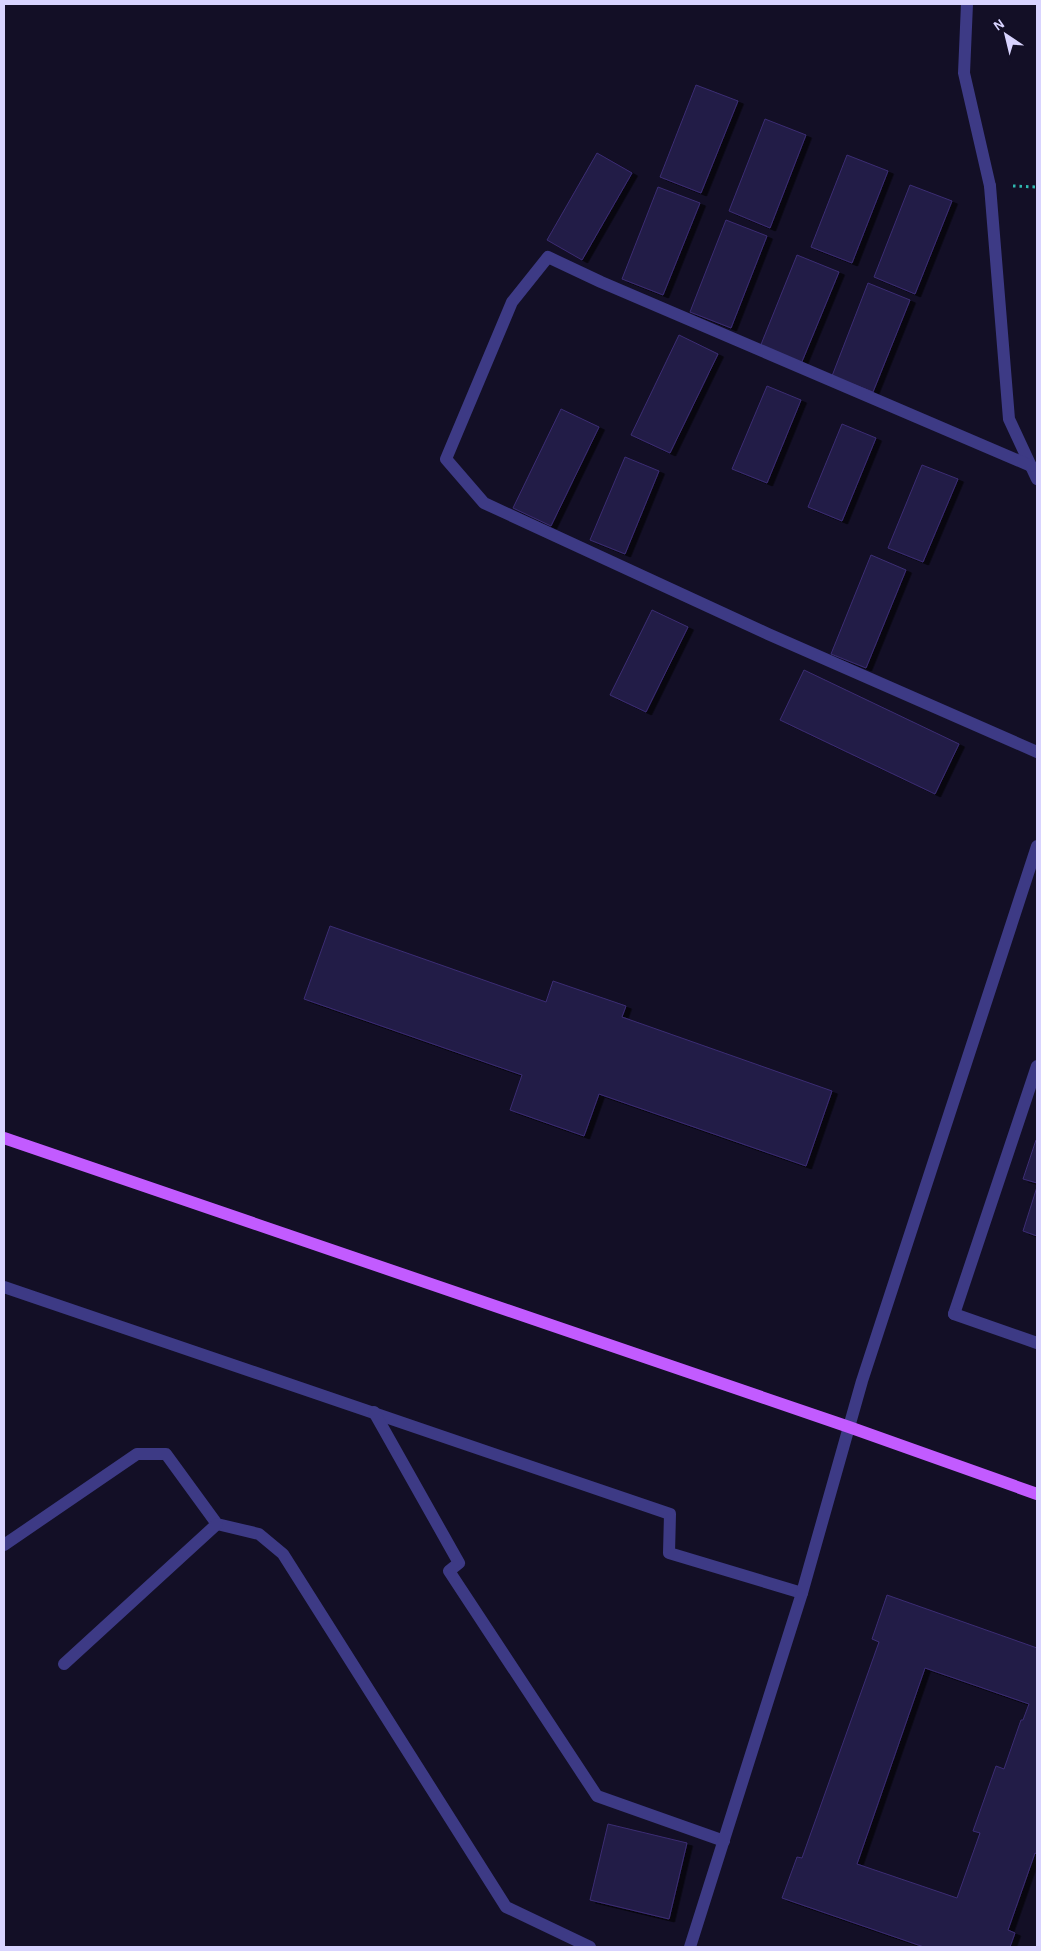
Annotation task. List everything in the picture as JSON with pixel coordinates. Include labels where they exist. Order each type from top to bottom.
[{"type":"main road","points":[[4,1138],[849,1427],[1037,1494]]},
{"type":"street","points":[[967,4],[964,73],[990,186],[1009,419],[1037,479]]},
{"type":"street","points":[[1031,466],[611,286],[548,257],[512,302],[446,459],[484,503],[768,634],[1037,752]]},
{"type":"street","points":[[690,1947],[802,1593],[866,1371],[1037,846]]},
{"type":"street","points":[[1037,1066],[954,1314],[1037,1343]]},
{"type":"street","points":[[4,1287],[670,1514],[669,1553],[802,1593]]},
{"type":"street","points":[[374,1412],[459,1563],[449,1571],[597,1796],[724,1841]]},
{"type":"street","points":[[4,1545],[137,1454],[166,1454],[217,1524],[259,1534],[283,1554],[506,1907],[590,1947]]},
{"type":"street","points":[[64,1664],[217,1524]]},
{"type":"building","points":[[696,85],[738,101],[701,193],[660,177]]},
{"type":"building","points":[[765,119],[806,135],[770,228],[729,211]]},
{"type":"building","points":[[597,153],[632,173],[582,260],[547,240]]},
{"type":"building","points":[[847,155],[888,171],[852,263],[811,247]]},
{"type":"building","points":[[910,185],[952,201],[915,294],[874,277]]},
{"type":"building","points":[[658,187],[700,203],[663,295],[622,279]]},
{"type":"building","points":[[726,220],[767,236],[731,328],[690,312]]},
{"type":"building","points":[[797,255],[839,272],[801,364],[760,347]]},
{"type":"building","points":[[868,283],[910,300],[873,392],[832,376]]},
{"type":"building","points":[[679,335],[718,354],[670,453],[631,435]]},
{"type":"building","points":[[767,386],[801,400],[767,483],[732,469]]},
{"type":"building","points":[[561,409],[599,427],[551,526],[513,508]]},
{"type":"building","points":[[842,424],[876,438],[842,521],[808,507]]},
{"type":"building","points":[[625,457],[659,471],[625,554],[590,540]]},
{"type":"building","points":[[922,465],[958,479],[923,562],[888,548]]},
{"type":"building","points":[[871,555],[906,570],[866,668],[831,654]]},
{"type":"building","points":[[652,610],[688,627],[646,712],[610,695]]},
{"type":"building","points":[[804,670],[959,744],[935,794],[780,720]]},
{"type":"building","points":[[330,926],[546,1002],[553,981],[626,1006],[622,1017],[832,1091],[806,1166],[599,1094],[584,1136],[510,1110],[522,1075],[304,999]]},
{"type":"building","points":[[1037,1141],[1037,1183],[1023,1179]]},
{"type":"building","points":[[1037,1187],[1037,1236],[1023,1231]]},
{"type":"building","points":[[887,1595],[1037,1648],[1037,1854],[1035,1853],[1008,1930],[1015,1933],[1010,1947],[924,1947],[782,1898],[797,1857],[802,1858],[879,1642],[872,1639]],"holes":[[[925,1668],[1029,1704],[1023,1720],[1021,1720],[1004,1769],[996,1766],[973,1831],[980,1833],[957,1898],[857,1864]]]},
{"type":"building","points":[[608,1824],[687,1843],[669,1919],[590,1900]]}]
